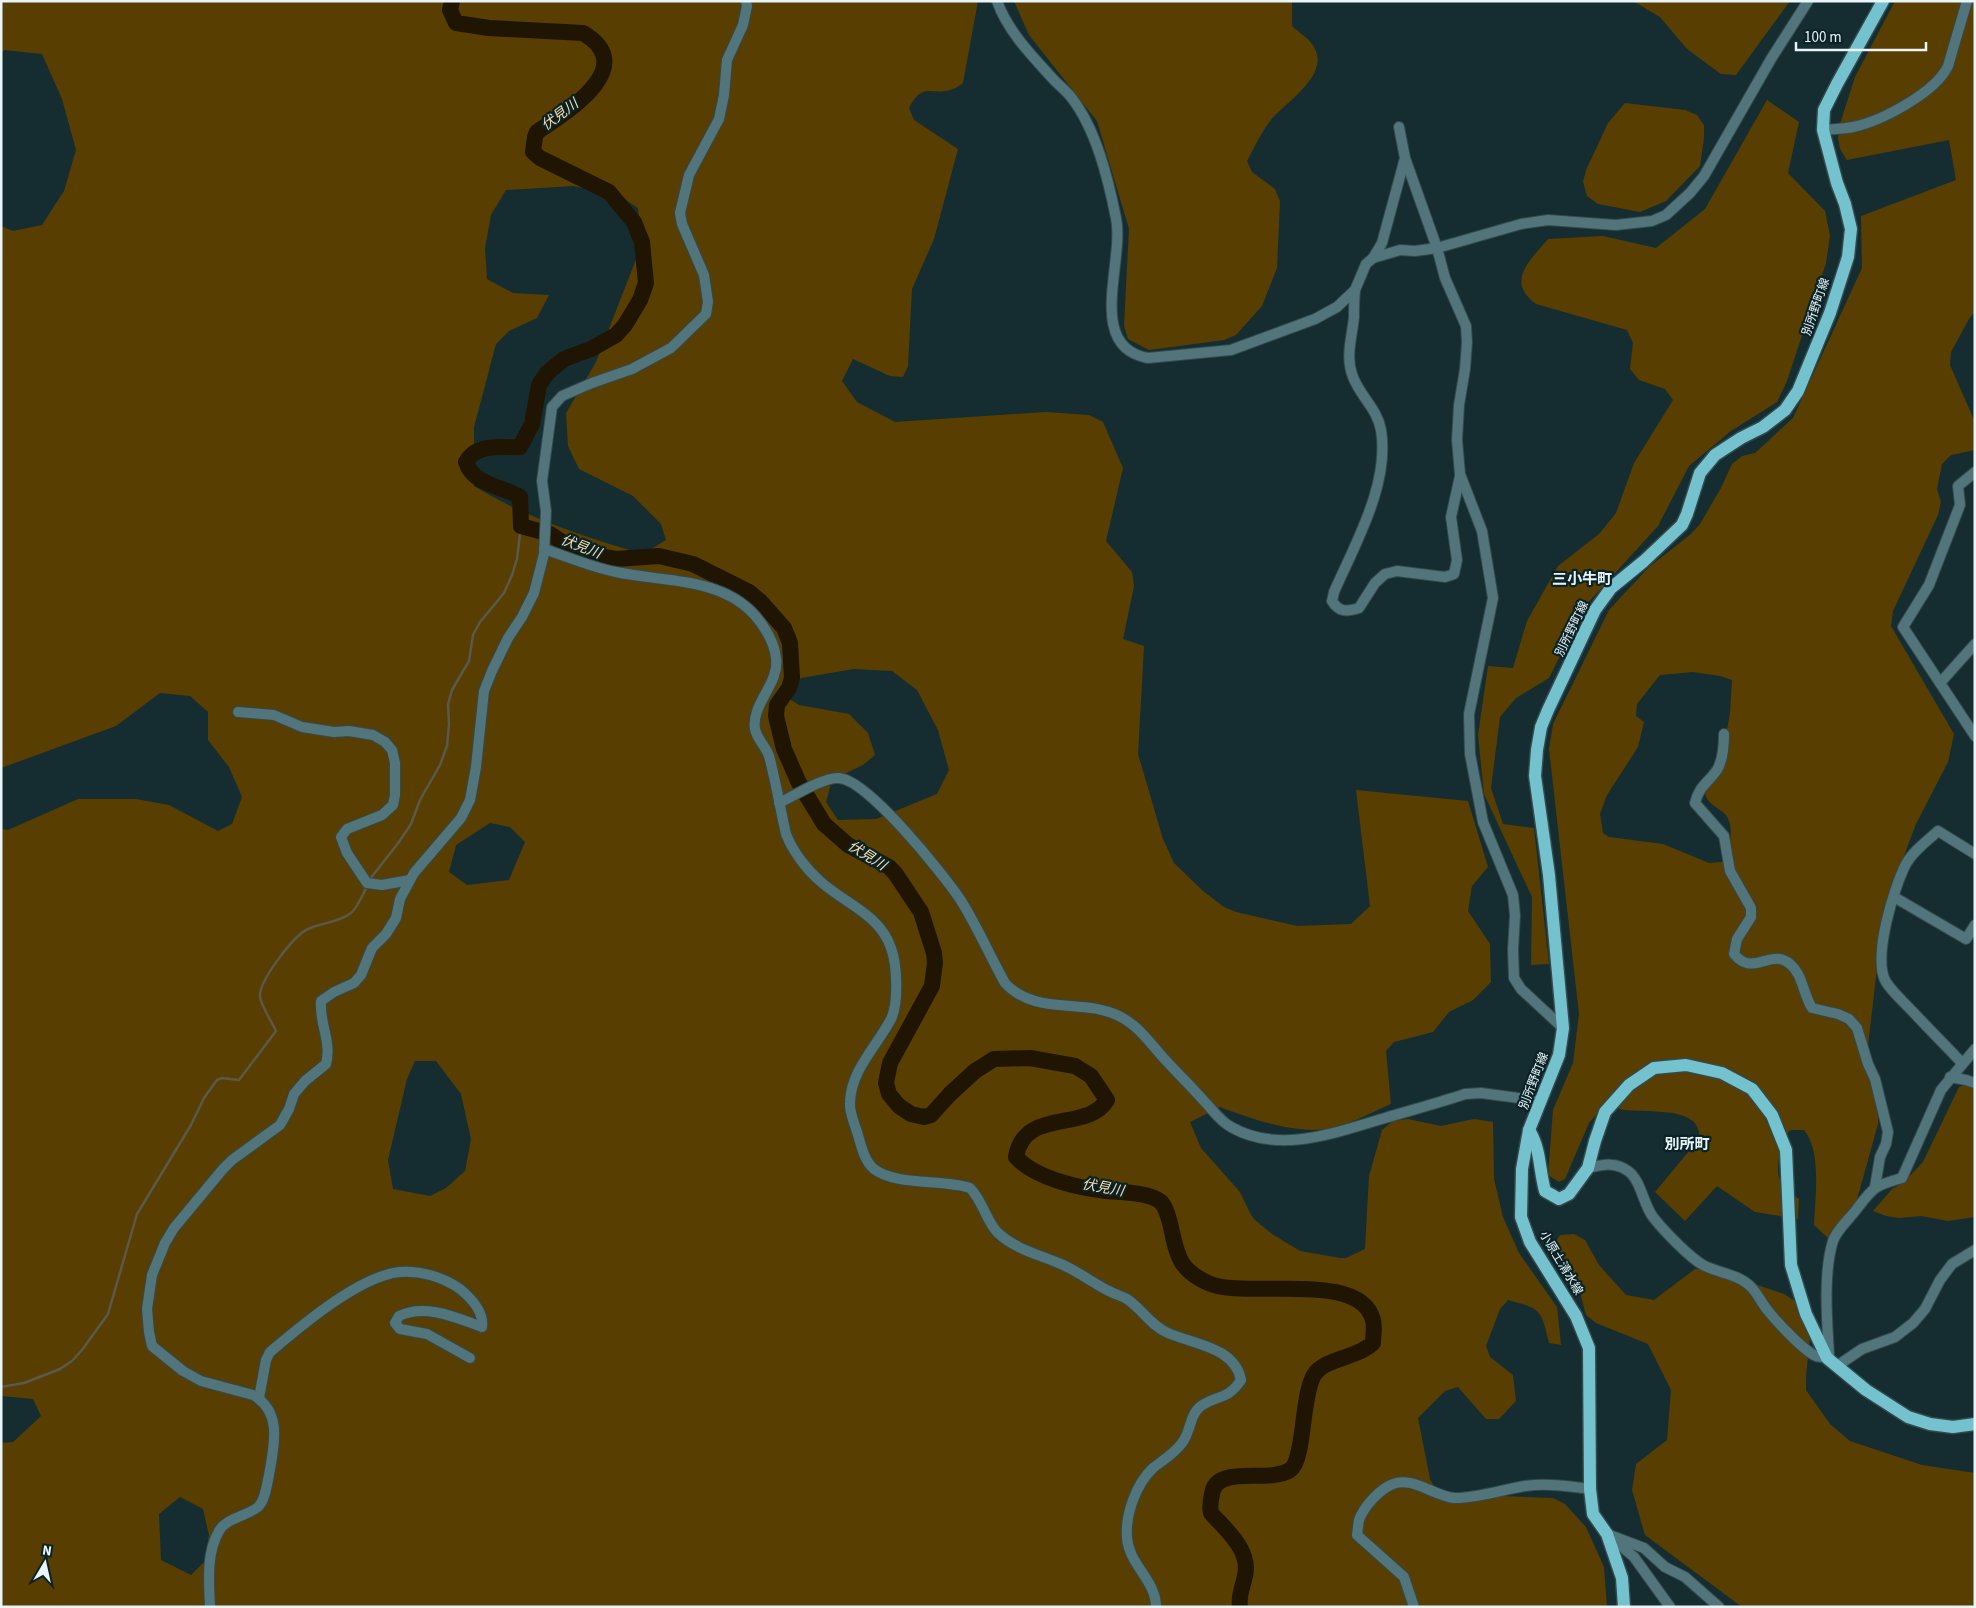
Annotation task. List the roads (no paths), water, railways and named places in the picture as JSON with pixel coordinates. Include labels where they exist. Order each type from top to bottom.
[{"type":"main road","name":"別所野町線","points":[[1530,1130],[1559,1056],[1563,1028],[1549,875],[1535,776],[1541,727],[1595,610],[1611,588],[1682,525],[1700,473],[1715,455],[1741,438],[1764,427],[1785,410],[1798,391],[1833,304],[1848,257],[1851,229],[1846,204],[1823,130],[1824,110],[1883,1]]},
{"type":"main road","points":[[1530,1130],[1536,1142],[1540,1174],[1545,1191],[1558,1199],[1569,1194],[1588,1168],[1594,1141],[1605,1112],[1629,1085],[1654,1068],[1686,1065],[1722,1073],[1752,1089],[1772,1115],[1786,1150],[1791,1265],[1806,1314],[1832,1362],[1866,1390],[1908,1417],[1930,1424],[1953,1427],[1975,1424]]},
{"type":"main road","name":"小原土清水線","points":[[1530,1130],[1522,1169],[1521,1217],[1530,1242],[1576,1316],[1588,1348],[1590,1489],[1594,1514],[1607,1534],[1622,1578],[1624,1607]]},
{"type":"street","points":[[210,1607],[208,1568],[213,1544],[220,1529],[260,1506],[267,1485],[275,1432],[266,1405],[258,1398],[201,1381],[183,1371],[152,1346],[146,1309],[152,1275],[165,1242],[174,1228],[232,1160],[280,1125],[289,1109],[294,1094],[305,1081],[326,1064],[328,1047],[320,1010],[320,1001],[354,983],[361,976],[372,948],[386,934],[396,918],[400,899],[410,880],[461,818],[470,800],[476,767],[484,691],[496,663],[534,593],[544,549],[546,511],[542,480],[552,407],[562,396],[632,369],[672,348],[706,314],[708,302],[704,275],[682,224],[680,213],[689,175],[719,119],[724,95],[727,60],[743,25],[747,6],[746,1]]},
{"type":"street","points":[[997,1],[1001,14],[1026,49],[1070,95],[1090,129],[1117,220],[1118,241],[1112,322],[1114,330],[1124,348],[1137,356],[1148,358],[1231,350],[1315,319],[1337,307],[1355,290]]},
{"type":"street","points":[[1373,258],[1400,250],[1437,248],[1521,224],[1548,220],[1616,225],[1652,221],[1666,215],[1690,193],[1704,176],[1808,1]]},
{"type":"street","points":[[1823,130],[1854,127],[1882,118],[1920,96],[1936,84],[1948,66],[1967,1]]},
{"type":"street","points":[[1399,127],[1405,158],[1437,248],[1445,278],[1466,326],[1465,369],[1459,406],[1457,440],[1460,474],[1482,531],[1493,598],[1469,714],[1470,754],[1483,822],[1513,895],[1515,915],[1514,978],[1521,989],[1563,1028]]},
{"type":"street","points":[[1405,158],[1382,243],[1373,258],[1366,264],[1355,290],[1349,366],[1353,380],[1377,415],[1381,430],[1382,451],[1377,486],[1370,512],[1334,592],[1332,601],[1339,610],[1347,611],[1358,608],[1375,583],[1384,574],[1396,571],[1445,577],[1454,574],[1457,560],[1451,517],[1460,474]]},
{"type":"street","points":[[1975,472],[1958,486],[1960,505],[1929,585],[1903,627],[1975,736]]},
{"type":"street","points":[[544,549],[617,572],[702,585],[722,591],[746,607],[758,618],[769,636],[776,659],[772,681],[764,695],[757,716],[755,730],[768,754],[789,843],[820,882],[874,920],[886,933],[892,950],[896,992],[892,1017],[853,1082],[849,1104],[862,1147],[874,1169],[890,1176],[970,1188],[985,1209],[998,1233],[1030,1253],[1076,1270],[1109,1291],[1127,1299],[1152,1324],[1168,1333],[1213,1348],[1240,1372],[1241,1380],[1232,1392],[1202,1406],[1196,1411],[1182,1443],[1170,1456],[1152,1470],[1140,1484],[1130,1507],[1127,1536],[1128,1550],[1152,1587],[1156,1607]]},
{"type":"street","points":[[1940,683],[1975,644]]},
{"type":"street","points":[[238,712],[274,715],[302,727],[374,735],[385,742],[392,750],[395,763],[393,805],[382,815],[346,829],[341,837],[346,853],[367,883],[382,885],[410,880]]},
{"type":"street","points":[[1724,734],[1721,760],[1716,770],[1698,791],[1695,803],[1724,836],[1730,872],[1752,908],[1751,917],[1736,939],[1734,954],[1740,962],[1749,964],[1772,959],[1783,959],[1790,963],[1798,973],[1806,999],[1812,1008],[1838,1014],[1849,1019],[1857,1028],[1868,1064],[1875,1079],[1888,1132],[1886,1144],[1880,1157],[1875,1187]]},
{"type":"street","points":[[779,803],[822,782],[839,778],[851,783],[872,798],[892,816],[931,860],[960,900],[1006,983],[1013,992],[1032,1001],[1108,1011],[1121,1017],[1144,1034],[1219,1117],[1231,1127],[1257,1136],[1296,1140],[1324,1136],[1465,1094],[1481,1093],[1541,1101]]},
{"type":"street","points":[[1962,1063],[1886,981],[1883,973],[1882,949],[1884,927],[1906,865],[1912,855],[1938,831],[1975,854]]},
{"type":"street","points":[[1894,898],[1966,939],[1975,925]]},
{"type":"street","points":[[1832,1362],[1827,1320],[1828,1274],[1833,1240],[1875,1187],[1902,1178],[1941,1090],[1975,1049]]},
{"type":"street","points":[[1950,1077],[1975,1083]]},
{"type":"street","points":[[1588,1168],[1606,1164],[1620,1166],[1630,1172],[1636,1180],[1653,1217],[1693,1259],[1704,1266],[1744,1281],[1751,1287],[1770,1313],[1800,1344],[1816,1356],[1832,1362],[1895,1338],[1913,1323],[1925,1309],[1940,1280],[1952,1264],[1975,1250]]},
{"type":"street","points":[[258,1398],[266,1360],[270,1352],[334,1303],[366,1283],[399,1272],[425,1274],[445,1279],[461,1290],[475,1304],[483,1319],[482,1326],[446,1314],[416,1311],[399,1316],[395,1323],[400,1329],[427,1334],[470,1358]]},
{"type":"street","points":[[1414,1607],[1404,1577],[1357,1535],[1359,1520],[1367,1505],[1392,1484],[1403,1481],[1455,1498],[1506,1491],[1524,1486],[1550,1484],[1590,1489]]},
{"type":"street","points":[[1607,1534],[1634,1557],[1670,1607]]},
{"type":"street","points":[[1607,1534],[1644,1548],[1665,1567],[1685,1577],[1719,1607]]},
{"type":"waterway","name":"伏見川","points":[[452,1],[450,10],[456,23],[489,28],[583,33],[599,46],[604,60],[602,74],[593,88],[580,101],[537,132],[533,152],[540,158],[609,192],[634,222],[642,242],[646,283],[640,300],[625,325],[616,335],[591,349],[564,359],[547,373],[539,385],[532,424],[520,447],[483,449],[470,456],[466,462],[470,470],[481,480],[520,497],[521,526],[550,534],[565,544],[598,556],[616,559],[659,556],[693,564],[749,592],[761,602],[784,628],[790,643],[792,678],[789,688],[777,705],[776,716],[784,749],[799,783],[824,824],[848,845],[889,867],[895,873],[921,912],[934,953],[935,963],[932,986],[890,1063],[886,1083],[889,1094],[899,1106],[911,1114],[924,1117],[931,1115],[975,1071],[994,1059],[1030,1058],[1075,1066],[1091,1076],[1107,1100],[1098,1110],[1085,1116],[1043,1126],[1031,1132],[1021,1142],[1016,1157],[1024,1164],[1034,1171],[1058,1181],[1095,1190],[1142,1194],[1161,1202],[1167,1212],[1177,1251],[1184,1266],[1198,1278],[1208,1283],[1248,1289],[1325,1290],[1347,1295],[1364,1304],[1373,1320],[1373,1343],[1358,1352],[1325,1365],[1314,1375],[1307,1398],[1298,1454],[1295,1464],[1290,1470],[1280,1474],[1233,1477],[1223,1480],[1216,1485],[1212,1494],[1211,1513],[1236,1541],[1241,1549],[1246,1567],[1240,1595],[1240,1607]]},
{"type":"waterway","points":[[370,879],[411,824],[420,800],[440,765],[447,746],[448,704],[452,690],[469,661],[473,635],[480,622],[504,593],[512,575],[517,559],[521,526]]},
{"type":"waterway","points":[[1,1387],[24,1383],[60,1369],[72,1361],[82,1350],[108,1314],[137,1214],[191,1125],[204,1098],[217,1080],[222,1078],[239,1080],[276,1031],[260,996],[261,989],[271,970],[286,949],[302,933],[308,929],[341,919],[351,913],[367,887]]},
{"type":"district","name":"三小牛町","points":[[1582,579]]},
{"type":"district","name":"別所町","points":[[1687,1144]]}]
